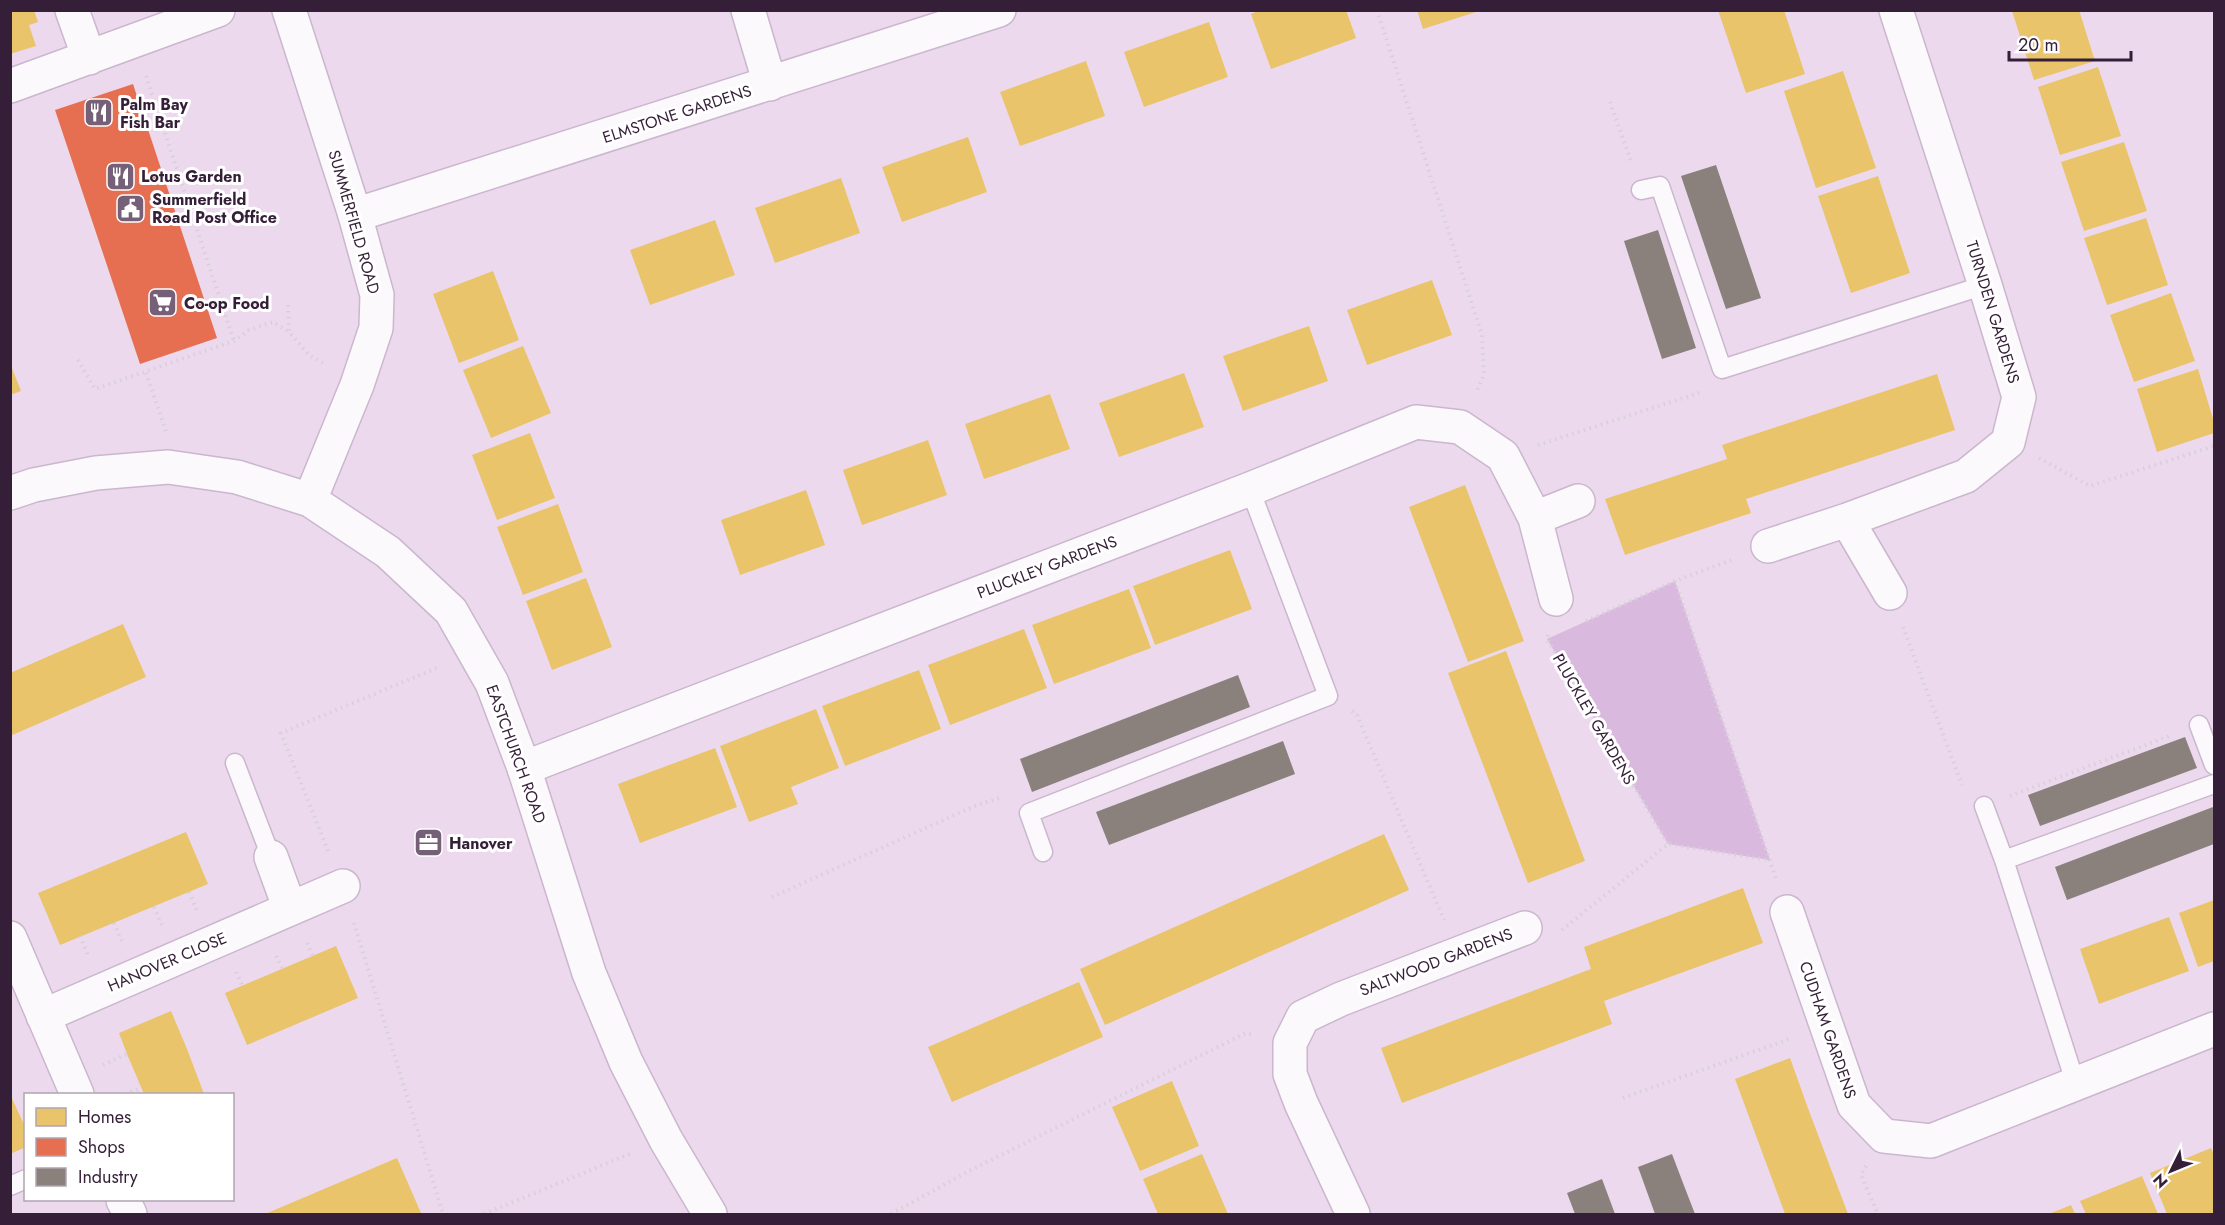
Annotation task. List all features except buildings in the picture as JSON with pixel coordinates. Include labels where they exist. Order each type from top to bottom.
[{"type":"street","points":[[72,10],[89,58]]},
{"type":"street","points":[[10,86],[218,10]]},
{"type":"street","name":"SUMMERFIELD ROAD","points":[[289,10],[355,215],[377,295],[375,328],[357,386],[310,500]]},
{"type":"street","points":[[748,10],[770,84]]},
{"type":"street","name":"ELMSTONE GARDENS","points":[[355,215],[999,10]]},
{"type":"street","name":"TURNDEN GARDENS","points":[[1896,10],[2019,397],[2008,442]]},
{"type":"street","name":"PLUCKLEY GARDENS","points":[[524,768],[1250,489],[1416,422],[1460,427],[1503,456],[1535,518],[1556,599]]},
{"type":"street","points":[[1768,546],[1847,520],[1966,476],[2008,442]]},
{"type":"street","name":"EASTCHURCH ROAD","points":[[10,493],[34,485],[96,473],[168,467],[237,477],[310,500],[388,552],[451,611],[492,683],[524,768],[590,973],[626,1062],[666,1140],[710,1215]]},
{"type":"street","points":[[1535,518],[1578,501]]},
{"type":"street","points":[[1847,520],[1890,592]]},
{"type":"street","points":[[271,857],[290,909]]},
{"type":"street","name":"HANOVER CLOSE","points":[[43,1016],[343,886]]},
{"type":"street","name":"CUDHAM GARDENS","points":[[1787,912],[1854,1105],[1884,1136]]},
{"type":"street","name":"SALTWOOD GARDENS","points":[[1353,1215],[1290,1074],[1290,1043],[1304,1017],[1341,999],[1525,928]]},
{"type":"street","points":[[10,938],[76,1093]]},
{"type":"street","points":[[1884,1136],[1931,1141],[2214,1029]]},
{"type":"street","points":[[123,1201],[130,1215]]},
{"type":"lane","points":[[1641,190],[1660,186],[1722,369],[1985,285]]},
{"type":"lane","points":[[1043,852],[1029,813],[1328,696],[1250,489]]},
{"type":"lane","points":[[2199,725],[2214,765]]},
{"type":"lane","points":[[235,763],[271,857]]},
{"type":"lane","points":[[2004,860],[2214,784]]},
{"type":"lane","points":[[1984,807],[2004,860],[2076,1085]]},
{"type":"lane","points":[[10,1186],[24,1180]]},
{"type":"path","points":[[1377,10],[1482,335],[1484,375],[1460,427]]},
{"type":"path","points":[[135,41],[234,341]]},
{"type":"path","points":[[1610,102],[1641,190]]},
{"type":"path","points":[[288,305],[290,332]]},
{"type":"path","points":[[78,360],[95,389],[234,341],[249,330],[273,322],[290,332],[309,355],[357,386]]},
{"type":"path","points":[[1503,456],[1715,388],[1722,369]]},
{"type":"path","points":[[146,373],[165,429],[168,467]]},
{"type":"path","points":[[2008,442],[2090,486],[2214,446]]},
{"type":"path","points":[[1579,624],[1675,581],[1768,546]]},
{"type":"path","points":[[1675,581],[1787,912]]},
{"type":"path","points":[[1890,592],[1972,810],[2199,725]]},
{"type":"path","name":"PLUCKLEY GARDENS","points":[[1556,599],[1547,639],[1668,844]]},
{"type":"path","points":[[1547,639],[1558,634]]},
{"type":"path","points":[[1328,696],[1357,715],[1458,954]]},
{"type":"path","points":[[772,897],[977,805],[1009,795],[1029,813]]},
{"type":"path","points":[[1668,844],[1770,860]]},
{"type":"path","name":"SALTWOOD GARDENS","points":[[1525,928],[1537,950],[1668,844]]},
{"type":"path","points":[[1623,1098],[1827,1026]]},
{"type":"path","points":[[891,1215],[967,1172],[1246,1033],[1290,1043]]},
{"type":"path","points":[[130,1093],[141,1088]]},
{"type":"path","points":[[1878,1215],[1861,1175],[1884,1136]]},
{"type":"path","points":[[484,1215],[666,1140]]},
{"type":"shaded area","points":[[1675,581],[1770,860],[1668,844],[1547,639]]},
{"type":"place","name":"Palm Bay Fish Bar","points":[[99,113]]},
{"type":"place","name":"Lotus Garden","points":[[120,176]]},
{"type":"place","name":"Summerfield Road Post Office","points":[[131,208]]},
{"type":"place","name":"Co-op Food","points":[[163,303]]},
{"type":"place","name":"Hanover","points":[[428,843]]}]
